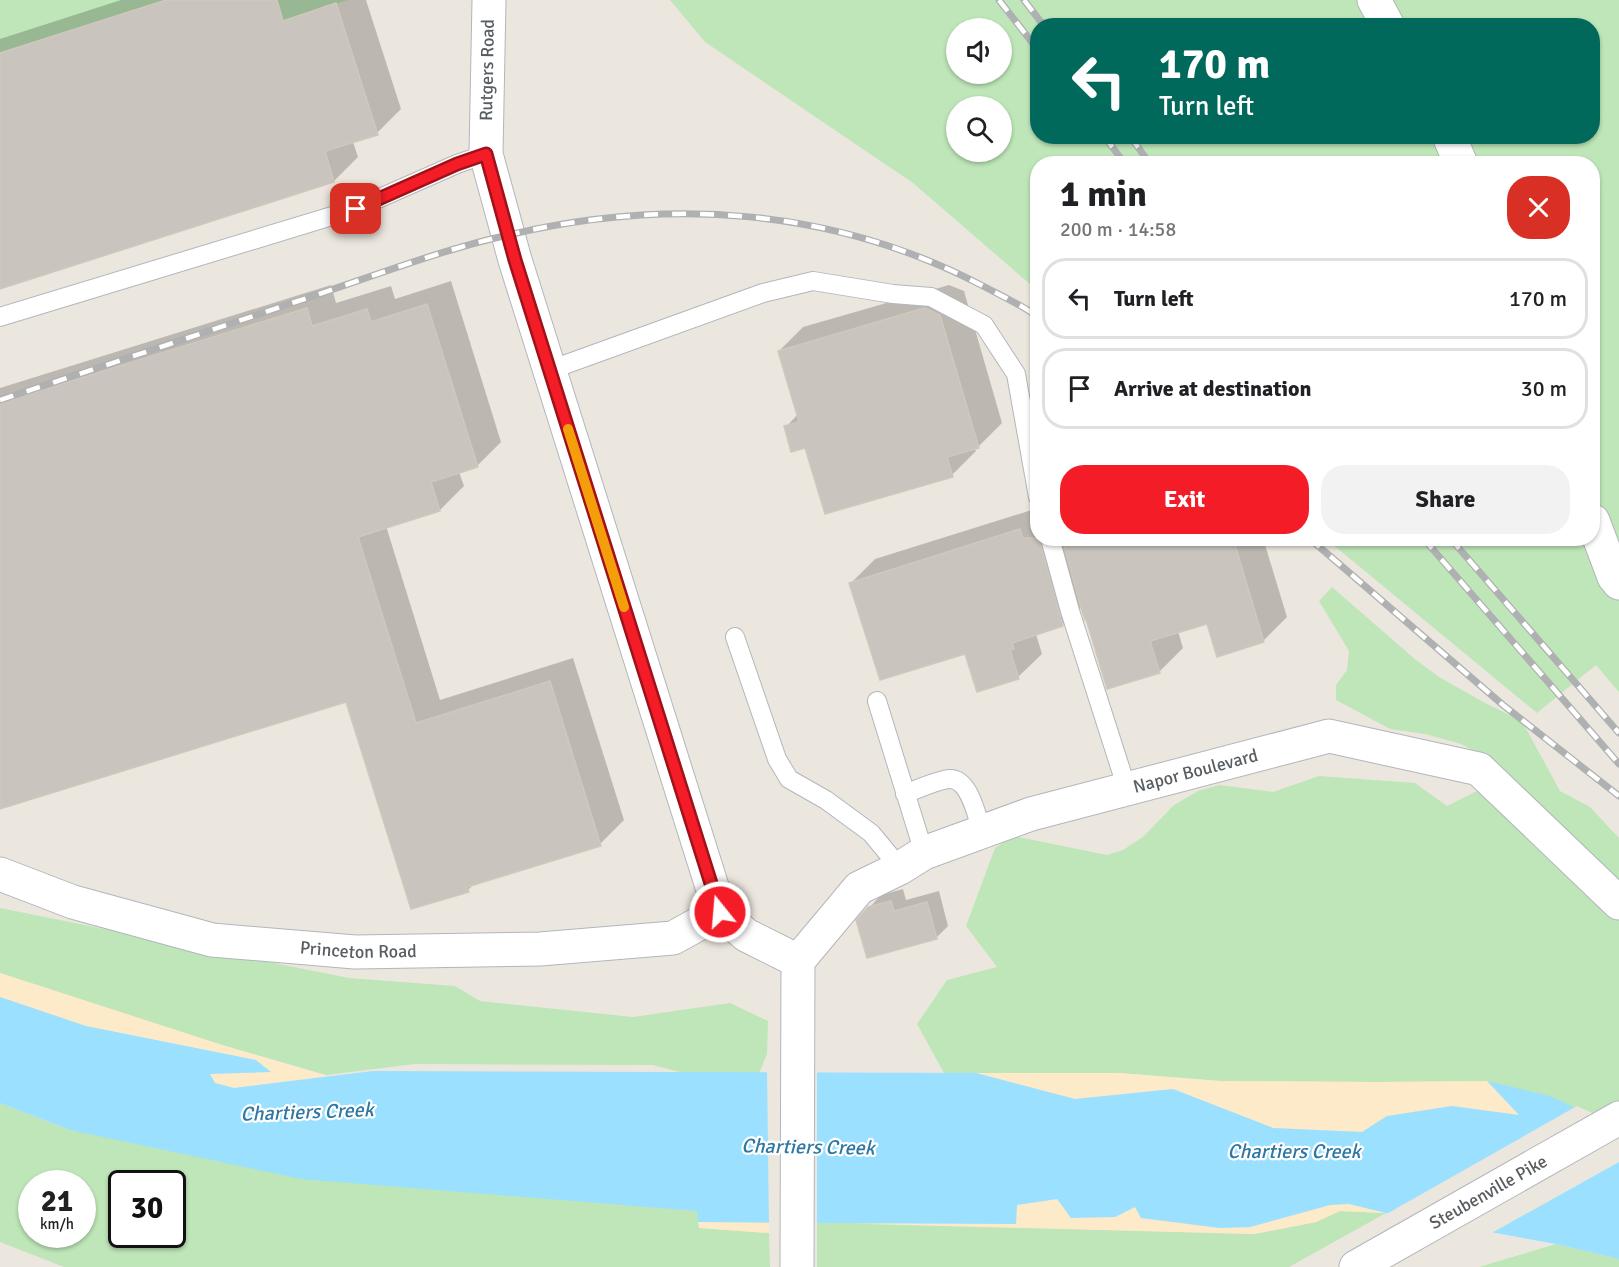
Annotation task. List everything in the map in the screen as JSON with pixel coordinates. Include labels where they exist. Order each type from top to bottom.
[{"type":"street","name":"Rutgers Road","points":[[489,0],[486,154],[513,254],[720,912]]},
{"type":"street","points":[[1374,0],[1384,18]]},
{"type":"street","points":[[1600,540],[1614,577],[1619,583]]},
{"type":"street","name":"Napor Boulevard","points":[[798,960],[859,888],[912,860],[1031,814],[1329,736],[1479,769],[1619,903]]},
{"type":"street","name":"Princeton Road","points":[[0,874],[73,902],[212,940],[355,952],[540,949],[674,938],[720,912]]},
{"type":"street","points":[[720,912],[746,935],[798,960],[797,1267]]},
{"type":"street","name":"Steubenville Pike","points":[[1356,1267],[1619,1118]]},
{"type":"lane","points":[[0,317],[356,209],[457,164],[486,154]]},
{"type":"lane","points":[[550,370],[763,293],[813,281],[893,294],[931,297],[984,325],[1016,374],[1030,452]]},
{"type":"lane","points":[[1052,546],[1070,611],[1127,789]]},
{"type":"lane","points":[[735,637],[777,759],[789,779],[826,800],[912,860]]},
{"type":"lane","points":[[877,701],[905,794],[912,860]]},
{"type":"lane","points":[[905,794],[950,779],[961,783],[969,792],[982,832]]},
{"type":"green space","points":[[0,0],[168,0],[0,54]]},
{"type":"green space","points":[[277,0],[348,0],[283,21]]},
{"type":"green space","points":[[670,0],[1619,0],[1619,692],[1596,665],[1537,713],[1334,546],[1600,546],[1600,156],[1030,156],[1030,284],[913,183],[705,42]]},
{"type":"green space","points":[[1332,587],[1439,677],[1522,721],[1560,791],[1590,807],[1619,838],[1619,1128],[1487,1081],[1220,1081],[1119,1073],[944,1073],[917,1024],[947,980],[997,967],[966,926],[995,848],[1013,836],[1107,855],[1123,850],[1143,837],[1174,805],[1198,791],[1219,785],[1273,792],[1319,776],[1415,783],[1447,806],[1477,791],[1490,780],[1483,756],[1461,744],[1425,734],[1390,729],[1336,700],[1336,685],[1347,670],[1349,651],[1319,601]]},
{"type":"green space","points":[[0,908],[349,978],[455,986],[480,1001],[633,1017],[730,1003],[768,1021],[767,1054],[752,1091],[653,1065],[415,1064],[326,1075],[222,1045],[0,973]]},
{"type":"green space","points":[[0,1103],[70,1130],[697,1211],[700,1228],[769,1233],[770,1267],[64,1267],[0,1242]]},
{"type":"green space","points":[[1340,1211],[1386,1213],[1289,1267],[817,1267],[817,1222],[1254,1234],[1316,1222]]},
{"type":"green space","points":[[1556,1244],[1619,1259],[1619,1267],[1479,1267]]},
{"type":"sand","points":[[0,973],[222,1045],[328,1076],[234,1088],[215,1083],[210,1073],[270,1072],[86,1026],[0,997]]},
{"type":"sand","points":[[976,1073],[1119,1073],[1220,1081],[1487,1081],[1520,1115],[1452,1106],[1387,1116],[1363,1132],[1273,1128],[1173,1089],[1075,1099]]},
{"type":"sand","points":[[1058,1199],[1115,1217],[1135,1207],[1141,1218],[1220,1228],[1250,1227],[1330,1205],[1349,1204],[1386,1213],[1340,1211],[1316,1222],[1254,1234],[868,1224],[1015,1224],[1017,1205]]},
{"type":"sand","points":[[698,1222],[769,1223],[769,1233],[699,1228]]},
{"type":"water","name":"Chartiers Creek","points":[[0,997],[86,1026],[256,1060],[271,1072],[210,1074],[215,1083],[234,1088],[373,1071],[976,1073],[1075,1099],[1173,1089],[1273,1128],[1362,1132],[1387,1116],[1452,1106],[1519,1115],[1487,1081],[1550,1096],[1619,1128],[1619,1259],[1556,1244],[1386,1213],[1349,1204],[1330,1205],[1250,1227],[1220,1228],[1141,1218],[1135,1207],[1115,1217],[1071,1218],[1057,1199],[1017,1205],[1016,1224],[698,1222],[697,1211],[301,1179],[70,1130],[0,1103]]},
{"type":"pier","points":[[767,1069],[817,1070],[817,1226],[769,1226]]},
{"type":"pier","points":[[1577,1106],[1619,1125],[1619,1162],[1488,1235],[1383,1216]]},
{"type":"building","points":[[166,0],[277,0],[283,21],[336,3],[378,135],[325,151],[334,182],[0,289],[0,53]]},
{"type":"building","points":[[427,304],[478,467],[431,482],[440,511],[358,537],[416,723],[550,681],[601,846],[467,887],[469,892],[411,909],[346,702],[0,809],[0,403],[307,308],[312,326],[367,309],[371,322]]},
{"type":"building","points":[[924,308],[940,315],[979,448],[947,457],[953,477],[825,514],[805,448],[791,452],[784,426],[799,422],[778,351]]},
{"type":"building","points":[[1020,529],[1023,538],[1030,538],[1030,546],[1041,546],[1063,626],[1012,643],[1014,649],[1010,650],[1019,679],[977,692],[965,654],[880,680],[849,583]]},
{"type":"building","points":[[1064,546],[1235,546],[1264,642],[1217,657],[1207,624],[1150,641],[1160,673],[1107,689]]},
{"type":"building","points":[[891,901],[894,911],[927,902],[937,939],[867,958],[856,920],[868,907]]},
{"type":"railway","points":[[999,0],[1030,40]]},
{"type":"railway","points":[[1024,0],[1038,18]]},
{"type":"railway","points":[[1110,144],[1119,156]]},
{"type":"railway","points":[[1136,144],[1144,156]]},
{"type":"railway","points":[[0,400],[454,249],[569,223],[629,216],[690,214],[750,217],[809,225],[867,239],[925,259],[981,285],[1030,312]]},
{"type":"railway","points":[[1318,546],[1503,705],[1619,796]]},
{"type":"railway","points":[[1430,546],[1619,764]]},
{"type":"railway","points":[[1457,546],[1619,733]]},
{"type":"slow traffic","points":[[568,429],[624,607]]},
{"type":"route","points":[[356,209],[457,164],[486,154],[515,260],[720,912]]}]
